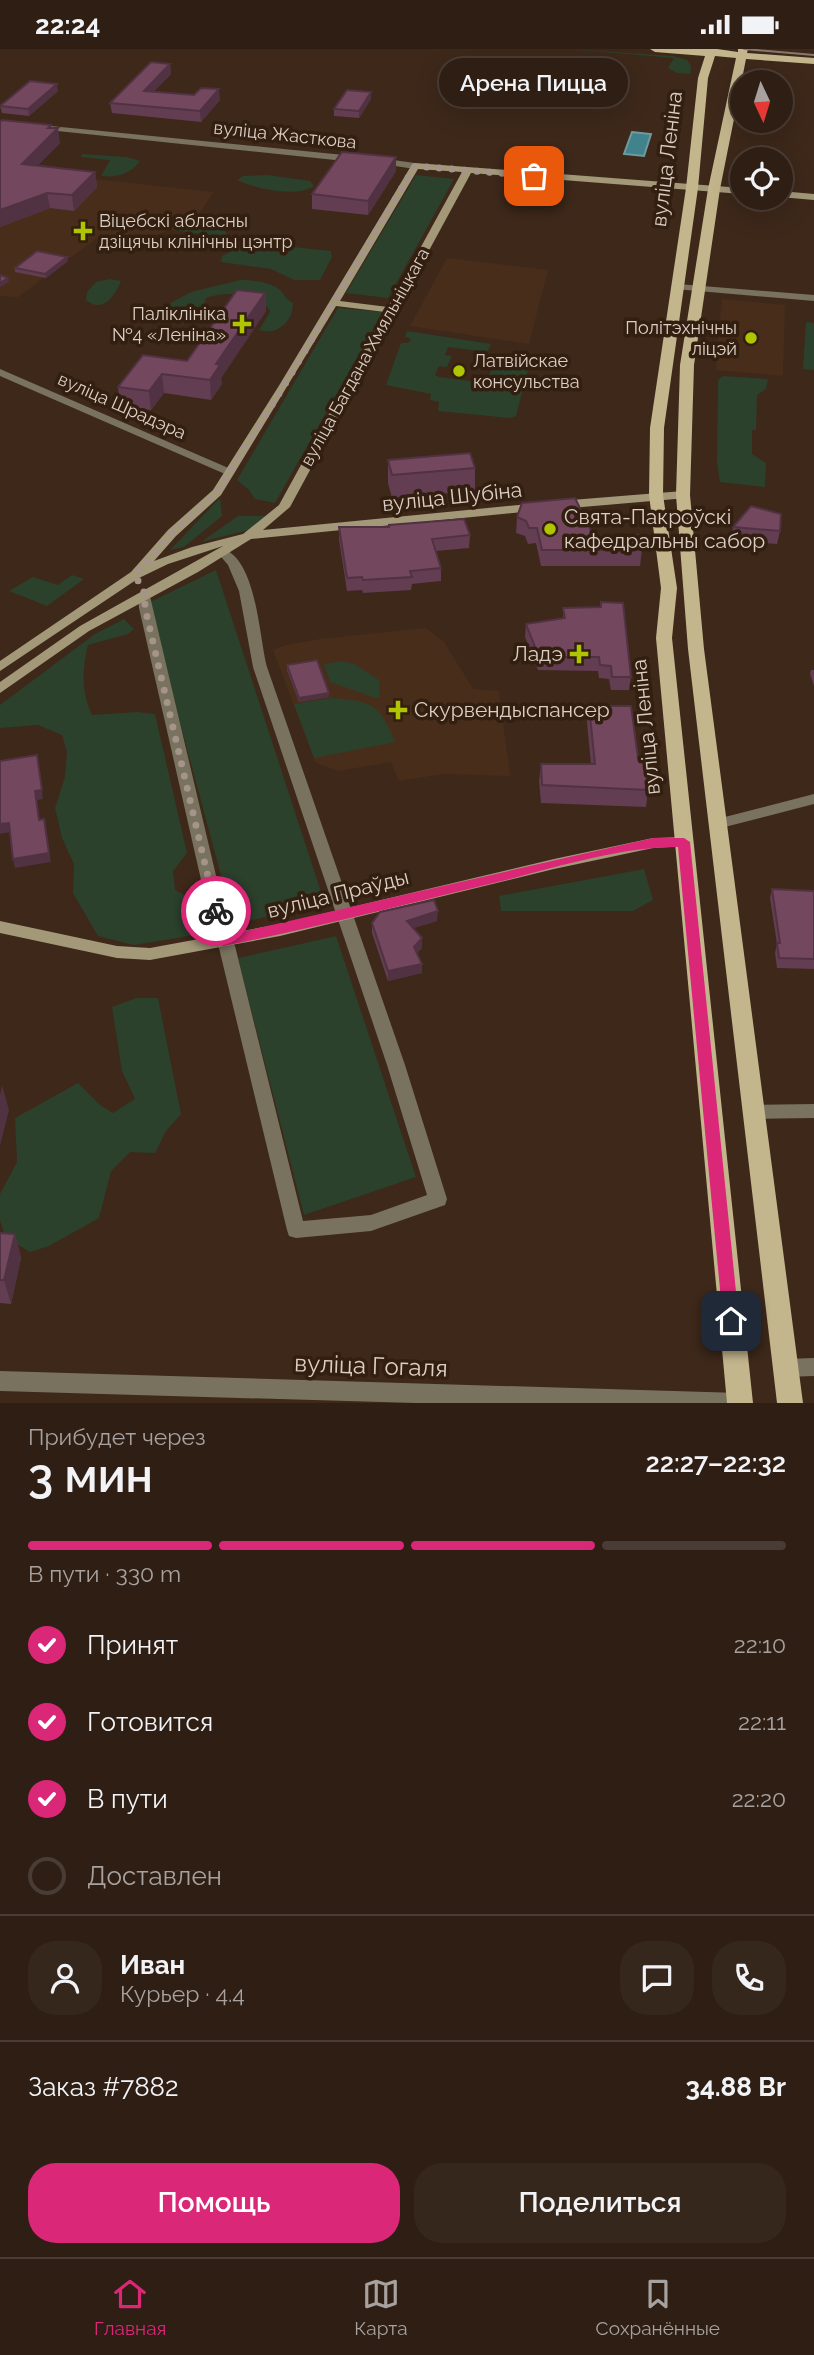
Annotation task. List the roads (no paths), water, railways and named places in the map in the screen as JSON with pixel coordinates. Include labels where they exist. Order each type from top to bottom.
[{"type":"main road","points":[[655,49],[742,52],[814,62]]},
{"type":"main road","points":[[655,49],[699,63],[703,78]]},
{"type":"main road","name":"вуліца Леніна","points":[[711,51],[703,78],[692,188],[657,428],[656,495],[670,588],[664,638],[740,1403]]},
{"type":"main road","points":[[742,52],[748,70]]},
{"type":"main road","points":[[762,70],[814,62]]},
{"type":"main road","points":[[731,133],[714,189],[687,365],[683,495],[696,649],[790,1403]]},
{"type":"street","name":"вуліца Жасткова","points":[[0,123],[415,166],[730,190]]},
{"type":"street","points":[[0,667],[135,575],[172,533],[217,492],[415,166]]},
{"type":"street","name":"вуліца Багдана Хмяльніцкага","points":[[0,689],[93,623],[224,553],[284,507],[468,170]]},
{"type":"street","points":[[793,195],[814,197]]},
{"type":"street","points":[[678,287],[814,298]]},
{"type":"street","points":[[333,303],[391,310]]},
{"type":"street","name":"вуліца Шрадэра","points":[[0,372],[229,472]]},
{"type":"street","name":"вуліца Шубіна","points":[[251,534],[656,495],[683,495]]},
{"type":"street","name":"вуліца Багдана Хмяльніцкага","points":[[135,575],[164,561],[251,534]]},
{"type":"street","points":[[135,575],[145,594],[148,621],[223,941],[227,946],[296,1230],[371,1223],[438,1199],[346,914],[259,663],[242,583],[235,563],[224,553]]},
{"type":"street","points":[[717,824],[814,799]]},
{"type":"street","name":"вуліца Праўды","points":[[0,927],[117,952],[150,954],[346,914],[554,863],[653,842],[684,842]]},
{"type":"street","points":[[754,1112],[814,1111]]},
{"type":"street","points":[[785,1368],[814,1367]]},
{"type":"street","name":"вуліца Гогаля","points":[[0,1381],[740,1403]]},
{"type":"water","points":[[632,132],[651,134],[644,156],[624,154]]},
{"type":"tram line","points":[[744,49],[814,55]]},
{"type":"place","name":"Арена Пицца","points":[[534,176]]},
{"type":"place","name":"Віцебскі абласны дзіцячы клінічны цэнтр","points":[[83,231]]},
{"type":"place","name":"Паліклініка №4 «Леніна»","points":[[242,324]]},
{"type":"place","name":"Політэхнічны ліцэй","points":[[751,338]]},
{"type":"place","name":"Латвійскае консульства","points":[[459,371]]},
{"type":"place","name":"Свята-Пакроўскі кафедральны сабор","points":[[550,529]]},
{"type":"place","name":"Ладэ","points":[[579,654]]},
{"type":"place","name":"Скурвендыспансер","points":[[398,710]]}]
